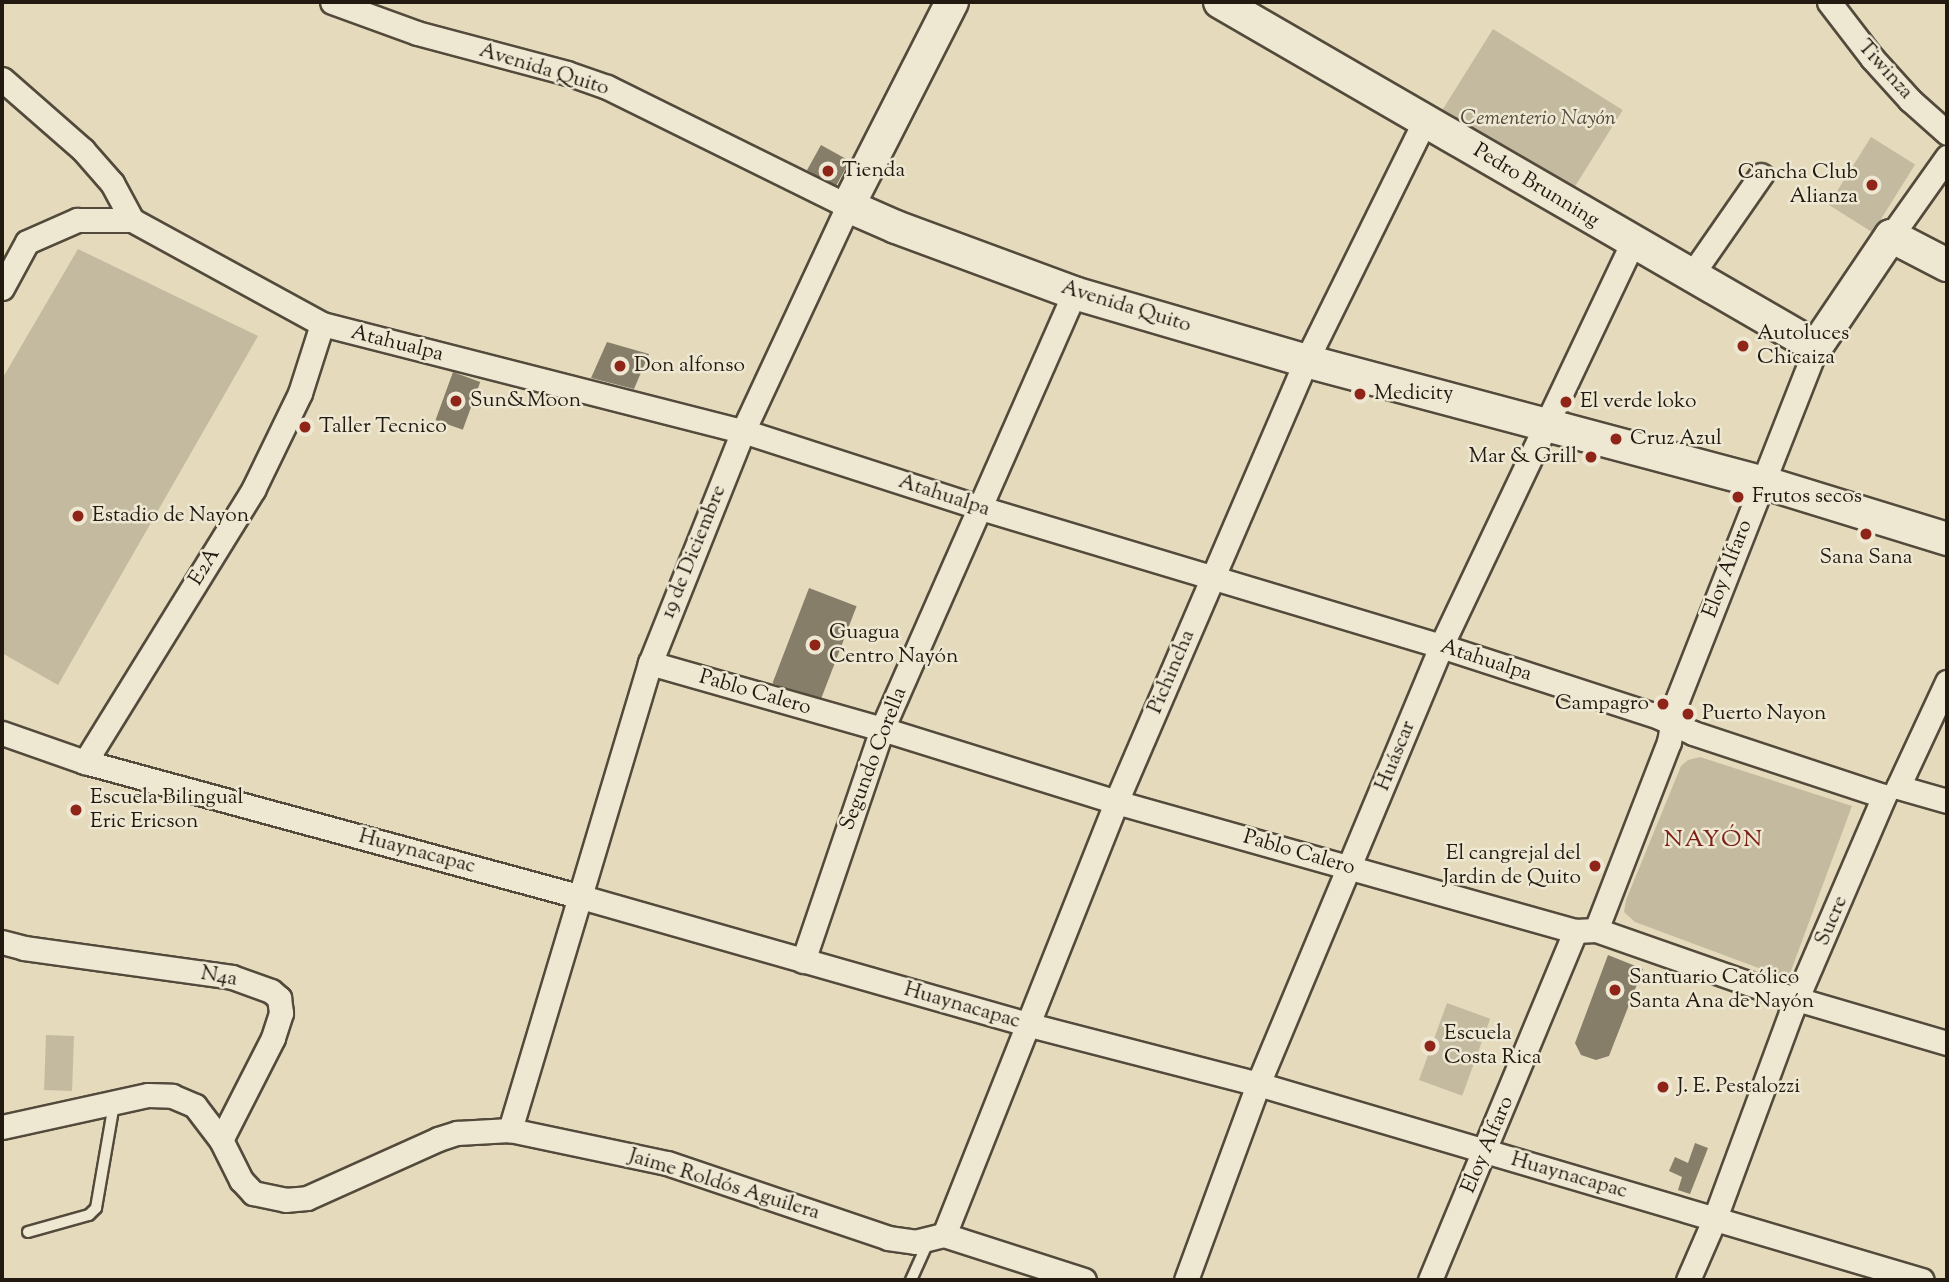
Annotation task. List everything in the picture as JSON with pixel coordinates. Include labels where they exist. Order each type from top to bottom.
[{"type":"street","name":"Avenida Quito","points":[[332,2],[417,33],[567,73],[607,87],[896,227],[1074,293],[1306,361],[1762,482],[1947,539]]},
{"type":"street","name":"19 de Diciembre","points":[[510,1130],[650,663],[743,431],[848,205],[952,2]]},
{"type":"street","name":"Pedro Brunning","points":[[1220,2],[1690,277],[1816,347]]},
{"type":"street","name":"Tiwinza","points":[[1829,2],[1872,58],[1910,100],[1947,133]]},
{"type":"street","points":[[2,79],[83,150],[112,183],[132,220],[78,220],[27,242],[2,288]]},
{"type":"street","name":"Pichincha","points":[[937,1236],[1116,802],[1306,361],[1425,120]]},
{"type":"street","name":"Eloy Alfaro","points":[[1430,1280],[1586,931],[1674,725],[1676,703],[1816,347],[1947,157]]},
{"type":"street","points":[[1690,277],[1761,175]]},
{"type":"street","name":"Atahualpa","points":[[132,220],[322,324],[743,431],[981,508],[1441,646],[1659,717],[1674,725],[1891,791],[1947,801]]},
{"type":"street","points":[[1891,236],[1947,265]]},
{"type":"street","name":"Huáscar","points":[[1186,1280],[1258,1084],[1441,646],[1632,243]]},
{"type":"street","name":"Segundo Corella","points":[[803,961],[882,729],[1074,293]]},
{"type":"street","name":"E2A","points":[[85,762],[253,490],[300,393],[322,324]]},
{"type":"street","name":"Pablo Calero","points":[[650,663],[882,729],[1116,802],[1586,931],[1947,1043]]},
{"type":"street","name":"Sucre","points":[[1688,1280],[1715,1218],[1799,998],[1891,791],[1947,682]]},
{"type":"street","name":"Huaynacapac","points":[[2,733],[85,762],[578,896],[1026,1024],[1258,1084],[1922,1280]]},
{"type":"street","name":"N4a","points":[[2,942],[23,948],[232,977],[271,990],[279,998],[281,1013],[273,1038],[221,1140]]},
{"type":"street","name":"Jaime Roldós Aguilera","points":[[2,1127],[148,1095],[173,1096],[195,1106],[221,1140],[241,1180],[253,1193],[285,1200],[307,1198],[457,1133],[510,1130],[667,1163],[888,1238],[915,1242],[937,1236],[1084,1280]]},
{"type":"lane","points":[[28,1232],[89,1215],[96,1208],[114,1104]]},
{"type":"lane","points":[[911,1280],[937,1236]]},
{"type":"green space","name":"Cementerio Nayón","points":[[1493,29],[1623,110],[1567,199],[1437,118]]},
{"type":"green space","name":"Cancha Club Alianza","points":[[1871,137],[1915,165],[1873,232],[1829,205]]},
{"type":"green space","name":"Estadio de Nayon","points":[[78,249],[258,336],[58,685],[2,653],[2,379]]},
{"type":"green space","points":[[1700,757],[1852,806],[1788,979],[1635,922],[1624,912],[1626,900],[1681,766],[1688,760]]},
{"type":"green space","points":[[1447,1003],[1490,1019],[1462,1096],[1419,1080]]},
{"type":"green space","points":[[46,1035],[74,1036],[72,1091],[44,1090]]},
{"type":"building","name":"Tienda","points":[[821,145],[850,161],[836,186],[807,170]]},
{"type":"building","name":"Don alfonso","points":[[607,342],[649,354],[634,389],[591,378]]},
{"type":"building","name":"Sun&Moon","points":[[453,372],[480,382],[463,430],[436,420]]},
{"type":"building","name":"Guagua Centro Nayón","points":[[809,588],[857,606],[820,702],[772,683]]},
{"type":"building","name":"Santuario Católico Santa Ana de Nayón","points":[[1608,955],[1643,969],[1609,1056],[1596,1060],[1581,1055],[1575,1043]]},
{"type":"building","points":[[1695,1143],[1708,1148],[1690,1194],[1678,1190],[1682,1177],[1669,1171],[1675,1157],[1688,1163]]},
{"type":"place","name":"Tienda","points":[[828,171]]},
{"type":"place","name":"Cancha Club Alianza","points":[[1872,185]]},
{"type":"place","name":"Autoluces Chicaiza","points":[[1743,346]]},
{"type":"place","name":"Don alfonso","points":[[620,366]]},
{"type":"place","name":"Medicity","points":[[1360,394]]},
{"type":"place","name":"Sun&Moon","points":[[456,401]]},
{"type":"place","name":"El verde loko","points":[[1566,402]]},
{"type":"place","name":"Taller Tecnico","points":[[305,427]]},
{"type":"place","name":"Cruz Azul","points":[[1616,439]]},
{"type":"place","name":"Mar & Grill","points":[[1591,457]]},
{"type":"place","name":"Frutos secos","points":[[1738,497]]},
{"type":"place","name":"Estadio de Nayon","points":[[78,516]]},
{"type":"place","name":"Sana Sana","points":[[1866,534]]},
{"type":"place","name":"Guagua Centro Nayón","points":[[815,645]]},
{"type":"place","name":"Campagro","points":[[1663,704]]},
{"type":"place","name":"Puerto Nayon","points":[[1688,714]]},
{"type":"place","name":"Escuela Bilingual Eric Ericson","points":[[76,810]]},
{"type":"place","name":"El cangrejal del Jardin de Quito","points":[[1595,866]]},
{"type":"place","name":"Santuario Católico Santa Ana de Nayón","points":[[1615,990]]},
{"type":"place","name":"Escuela Costa Rica","points":[[1430,1046]]},
{"type":"place","name":"J. E. Pestalozzi","points":[[1663,1087]]},
{"type":"district","name":"NAYÓN","points":[[1714,841]]}]
